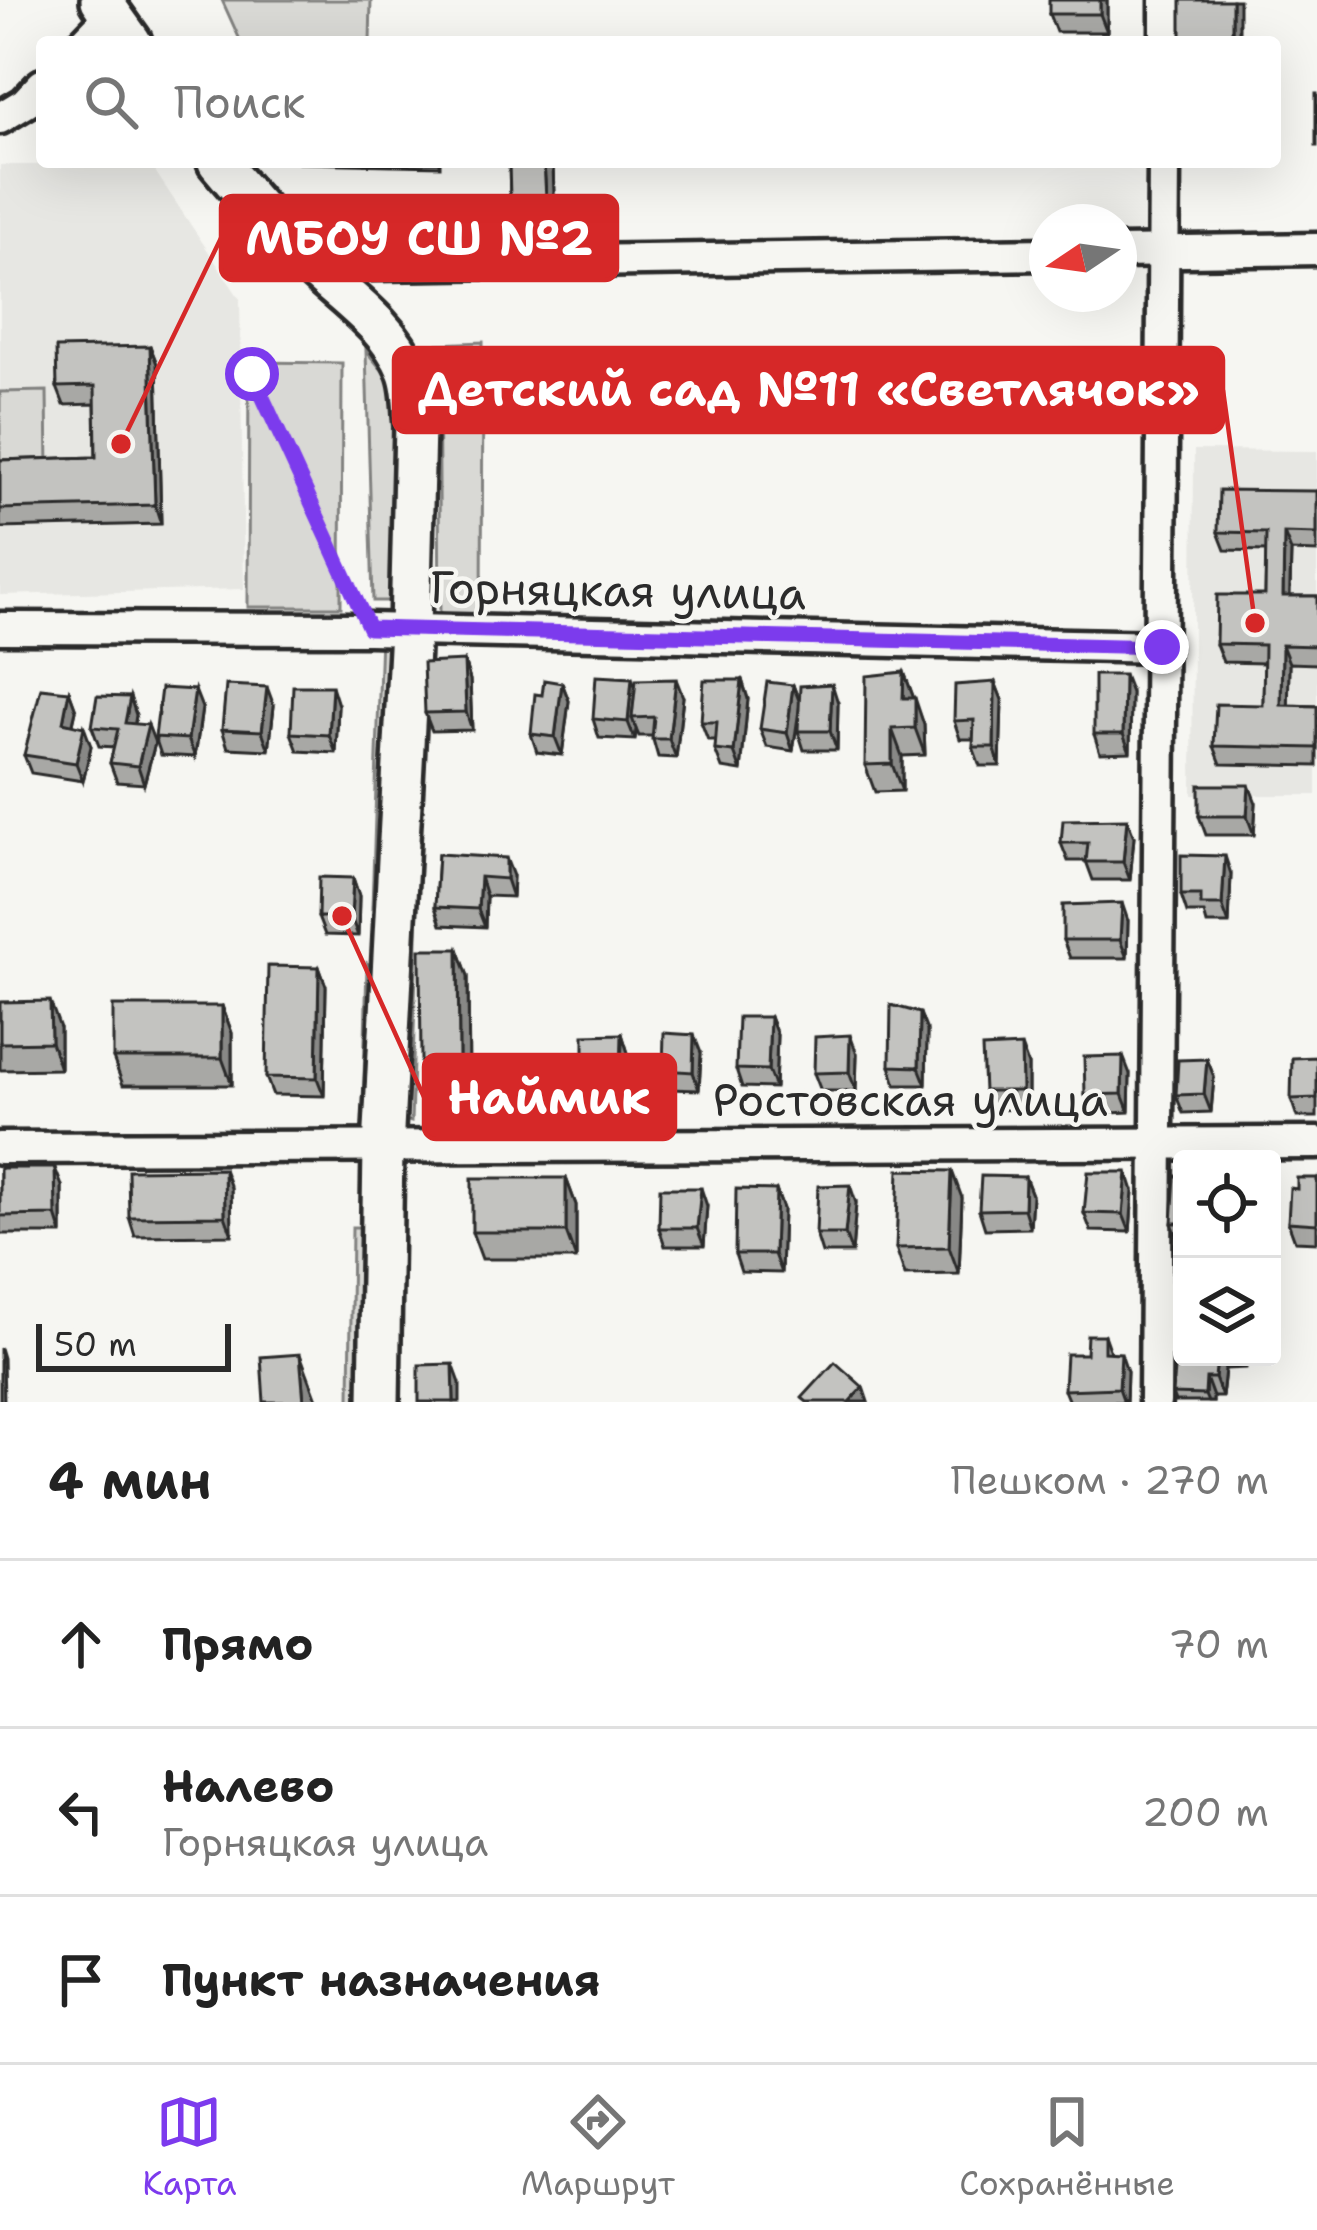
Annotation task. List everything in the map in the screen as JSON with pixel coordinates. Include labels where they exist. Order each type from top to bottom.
[{"type":"street","points":[[1166,0],[1166,36]]},
{"type":"street","points":[[0,118],[36,92]]},
{"type":"street","points":[[223,168],[311,265],[379,327],[409,374],[415,426],[410,629],[383,1149],[379,1402]]},
{"type":"street","points":[[1155,1402],[1164,168]]},
{"type":"street","points":[[1137,252],[1317,250]]},
{"type":"street","points":[[311,265],[1029,254]]},
{"type":"street","name":"Горняцкая улица","points":[[0,628],[369,628],[1162,647]]},
{"type":"street","name":"Ростовская улица","points":[[0,1148],[1317,1143]]},
{"type":"path","points":[[252,374],[369,628]]},
{"type":"shaded area","points":[[222,0],[371,0],[370,36],[238,36]]},
{"type":"shaded area","points":[[0,165],[153,168],[240,299],[244,589],[0,595]]},
{"type":"shaded area","points":[[483,342],[482,619],[440,619],[438,344]]},
{"type":"shaded area","points":[[366,351],[393,383],[404,416],[401,601],[373,601]]},
{"type":"shaded area","points":[[249,362],[342,363],[341,607],[248,607]]},
{"type":"shaded area","points":[[47,391],[48,472],[0,473],[0,392]]},
{"type":"shaded area","points":[[1194,450],[1317,451],[1317,795],[1192,795]]},
{"type":"shaded area","points":[[381,635],[399,638],[392,891],[372,907]]},
{"type":"shaded area","points":[[420,664],[426,665],[411,1122],[405,1120]]},
{"type":"shaded area","points":[[367,963],[388,976],[377,1096],[363,1119]]},
{"type":"shaded area","points":[[352,1227],[364,1227],[363,1402],[350,1402]]},
{"type":"building","points":[[1049,0],[1100,0],[1100,14],[1049,14]]},
{"type":"building","points":[[1181,0],[1232,0],[1232,36],[1181,36]]},
{"type":"building","points":[[509,168],[544,168],[546,198],[510,199]]},
{"type":"building","points":[[150,346],[155,505],[0,509],[0,460],[96,457],[95,386],[57,387],[56,348]]},
{"type":"building","points":[[1219,490],[1317,491],[1317,534],[1284,533],[1283,596],[1317,596],[1317,646],[1282,645],[1281,705],[1317,706],[1317,748],[1214,746],[1216,704],[1263,705],[1264,645],[1216,644],[1217,595],[1265,595],[1266,533],[1218,532]]},
{"type":"building","points":[[464,661],[466,712],[425,713],[423,663]]},
{"type":"building","points":[[904,672],[903,698],[915,698],[915,728],[892,729],[892,764],[865,765],[866,676]]},
{"type":"building","points":[[1094,675],[1124,675],[1123,734],[1094,734]]},
{"type":"building","points":[[596,676],[632,678],[628,722],[593,719]]},
{"type":"building","points":[[676,679],[669,739],[652,739],[654,717],[632,718],[636,680]]},
{"type":"building","points":[[544,680],[562,683],[555,737],[531,734],[535,694],[542,695]]},
{"type":"building","points":[[704,680],[742,680],[734,752],[715,750],[717,722],[701,722]]},
{"type":"building","points":[[767,682],[793,685],[787,733],[760,729]]},
{"type":"building","points":[[995,682],[994,747],[973,747],[974,720],[954,721],[955,685]]},
{"type":"building","points":[[832,684],[830,731],[798,731],[800,686]]},
{"type":"building","points":[[226,685],[267,687],[262,731],[222,729]]},
{"type":"building","points":[[293,686],[332,686],[329,735],[291,733]]},
{"type":"building","points":[[41,688],[69,691],[63,722],[84,727],[76,763],[24,755]]},
{"type":"building","points":[[161,688],[195,690],[188,739],[155,737]]},
{"type":"building","points":[[97,696],[130,697],[125,723],[148,725],[138,766],[110,763],[118,729],[92,727]]},
{"type":"building","points":[[1199,785],[1249,785],[1247,816],[1199,816]]},
{"type":"building","points":[[1127,819],[1123,862],[1086,862],[1088,843],[1061,843],[1063,820]]},
{"type":"building","points":[[438,854],[506,858],[506,879],[480,877],[478,909],[435,907]]},
{"type":"building","points":[[1181,855],[1225,856],[1222,905],[1201,905],[1201,895],[1181,895]]},
{"type":"building","points":[[319,877],[353,878],[351,917],[318,917]]},
{"type":"building","points":[[1122,903],[1120,940],[1063,940],[1063,905]]},
{"type":"building","points":[[420,949],[458,949],[459,1062],[421,1062]]},
{"type":"building","points":[[268,966],[319,967],[317,1078],[266,1077]]},
{"type":"building","points":[[50,1001],[51,1042],[0,1043],[0,1002]]},
{"type":"building","points":[[891,1005],[920,1013],[919,1067],[890,1066]]},
{"type":"building","points":[[113,1006],[222,1006],[222,1058],[113,1058]]},
{"type":"building","points":[[738,1017],[770,1017],[768,1070],[736,1069]]},
{"type":"building","points":[[664,1033],[694,1035],[693,1072],[663,1070]]},
{"type":"building","points":[[622,1034],[621,1074],[584,1074],[584,1035]]},
{"type":"building","points":[[850,1035],[849,1072],[814,1073],[815,1037]]},
{"type":"building","points":[[1021,1046],[1022,1091],[984,1091],[982,1048]]},
{"type":"building","points":[[1123,1056],[1122,1094],[1085,1095],[1084,1057]]},
{"type":"building","points":[[1317,1057],[1317,1098],[1291,1099],[1292,1058]]},
{"type":"building","points":[[1207,1059],[1204,1094],[1176,1095],[1178,1060]]},
{"type":"building","points":[[0,1168],[55,1168],[56,1215],[0,1216]]},
{"type":"building","points":[[224,1169],[225,1216],[129,1217],[128,1170]]},
{"type":"building","points":[[899,1170],[952,1171],[949,1247],[896,1248]]},
{"type":"building","points":[[1088,1172],[1127,1172],[1123,1214],[1084,1213]]},
{"type":"building","points":[[981,1176],[1025,1177],[1024,1209],[979,1210]]},
{"type":"building","points":[[472,1178],[566,1178],[566,1232],[472,1232]]},
{"type":"building","points":[[1297,1178],[1317,1178],[1317,1224],[1288,1222],[1290,1188],[1297,1189]]},
{"type":"building","points":[[850,1185],[845,1234],[816,1234],[818,1186]]},
{"type":"building","points":[[660,1188],[701,1188],[697,1228],[659,1228]]},
{"type":"building","points":[[736,1189],[776,1190],[774,1254],[735,1254]]},
{"type":"building","points":[[1087,1335],[1104,1335],[1104,1352],[1121,1353],[1119,1388],[1064,1390],[1066,1354],[1086,1354]]},
{"type":"building","points":[[300,1354],[304,1402],[264,1402],[261,1357]]},
{"type":"building","points":[[835,1362],[863,1387],[849,1402],[802,1398]]},
{"type":"building","points":[[453,1364],[454,1402],[419,1402],[419,1365]]},
{"type":"building","points":[[1174,1366],[1216,1366],[1215,1378],[1206,1378],[1205,1395],[1172,1394]]},
{"type":"place","name":"МБОУ СШ №2","points":[[121,444]]},
{"type":"place","name":"Детский сад №11 «Светлячок»","points":[[1255,623]]},
{"type":"place","name":"Наймик","points":[[342,916]]},
{"type":"route","points":[[252,374],[369,628],[1162,647]]}]
